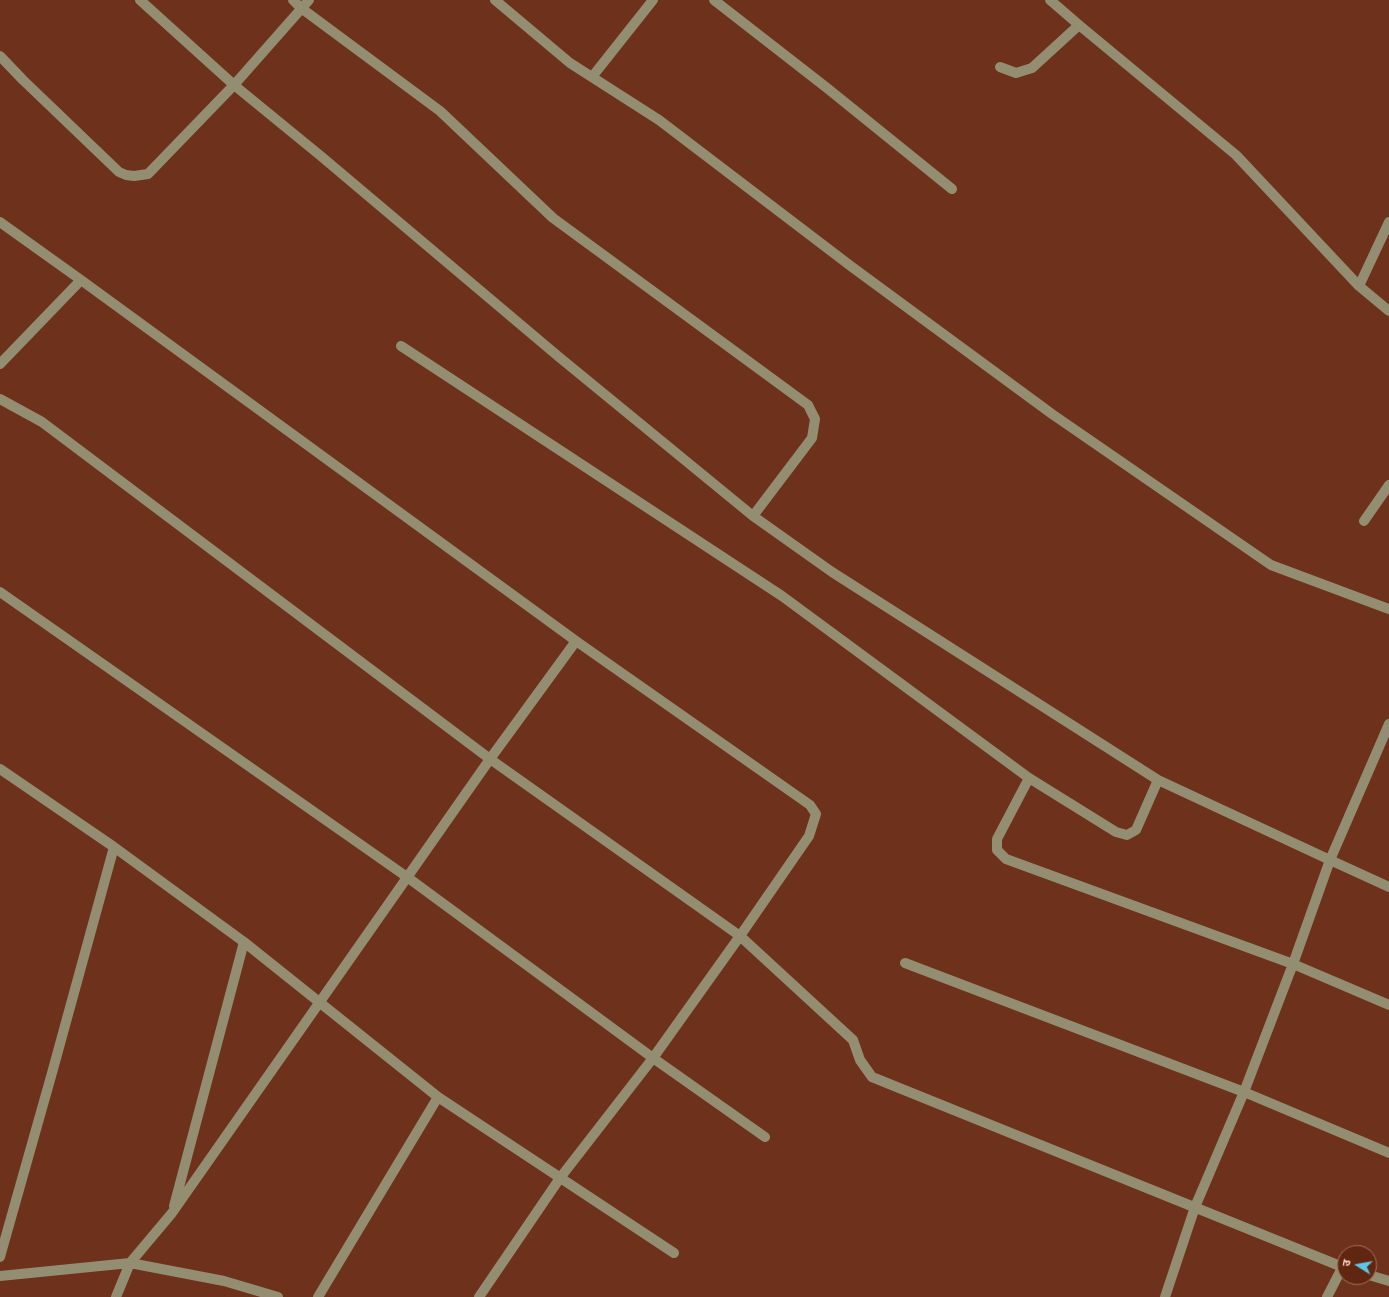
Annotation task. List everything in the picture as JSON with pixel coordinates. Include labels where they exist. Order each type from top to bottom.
[{"type":"street","points":[[140,0],[234,85],[322,157],[559,357],[753,516],[832,572],[1158,780],[1389,887]]},
{"type":"street","points":[[293,0],[301,8],[440,111],[553,218],[808,405],[816,419],[812,438],[753,516]]},
{"type":"street","points":[[0,56],[119,172],[134,176],[148,174],[234,85],[309,0]]},
{"type":"street","points":[[495,0],[570,63],[659,120],[859,272],[1052,414],[1271,565],[1389,609]]},
{"type":"street","points":[[592,77],[654,0]]},
{"type":"street","points":[[714,0],[827,88],[952,189]]},
{"type":"street","points":[[1050,0],[1236,155],[1359,286],[1389,311]]},
{"type":"street","points":[[1000,67],[1016,73],[1032,68],[1079,25]]},
{"type":"street","points":[[0,222],[576,641],[810,804],[816,814],[809,836],[740,936],[653,1058],[560,1178],[479,1297]]},
{"type":"street","points":[[1359,286],[1389,222]]},
{"type":"street","points":[[0,364],[81,280]]},
{"type":"street","points":[[401,346],[782,596],[1029,778],[1116,832],[1127,835],[1136,830],[1158,780]]},
{"type":"street","points":[[0,398],[42,422],[490,759],[740,936],[852,1040],[860,1060],[872,1077],[1337,1266]]},
{"type":"street","points":[[1364,520],[1389,485]]},
{"type":"street","points":[[0,592],[407,877],[653,1058],[765,1137]]},
{"type":"street","points":[[116,1297],[130,1263],[172,1213],[490,759],[576,641]]},
{"type":"street","points":[[1165,1297],[1195,1207],[1244,1092],[1330,860],[1384,747],[1389,724]]},
{"type":"street","points":[[0,769],[114,846],[244,942],[438,1097],[674,1253]]},
{"type":"street","points":[[1029,778],[997,839],[997,850],[1006,859],[1292,964],[1389,1005]]},
{"type":"street","points":[[0,1257],[114,846]]},
{"type":"street","points":[[172,1213],[244,942]]},
{"type":"street","points":[[905,964],[1244,1092],[1389,1153]]},
{"type":"street","points":[[318,1297],[438,1097]]},
{"type":"street","points":[[0,1276],[130,1263],[224,1281],[278,1297]]},
{"type":"street","points":[[1377,1277],[1389,1281]]},
{"type":"street","points":[[1327,1297],[1337,1279]]}]
